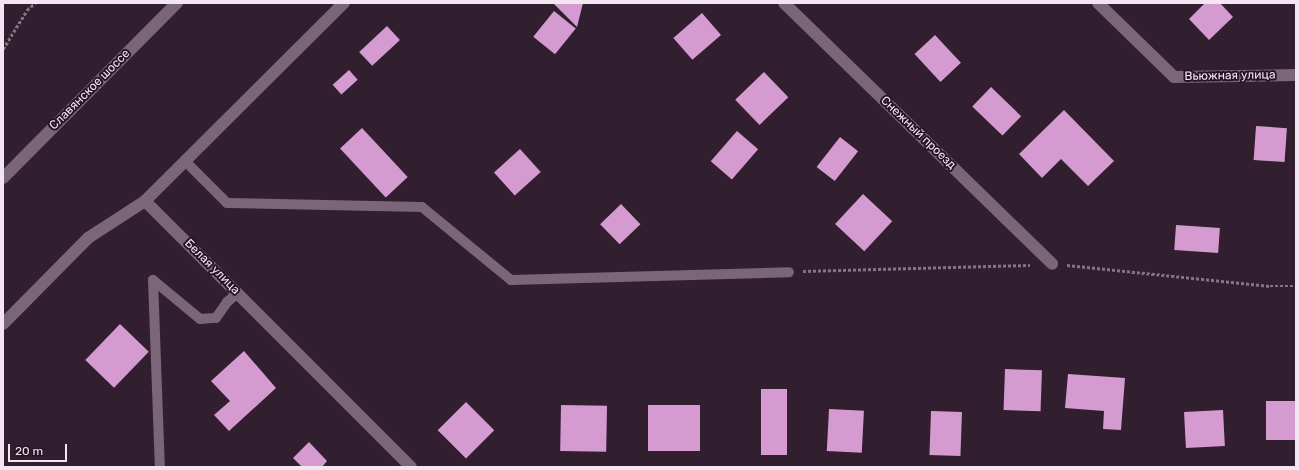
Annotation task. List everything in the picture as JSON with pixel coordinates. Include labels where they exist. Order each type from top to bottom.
[{"type":"street","name":"Славянское шоссе","points":[[3,178],[178,3]]},
{"type":"street","points":[[3,324],[88,238],[145,201],[186,162],[344,3]]},
{"type":"street","name":"Снежный проезд","points":[[784,3],[1052,264]]},
{"type":"street","name":"Вьюжная улица","points":[[1098,3],[1174,77],[1296,75]]},
{"type":"street","name":"Белая улица","points":[[145,201],[411,467]]},
{"type":"lane","points":[[186,162],[227,203],[422,207],[511,280],[789,272]]},
{"type":"lane","points":[[160,467],[153,280],[200,319],[216,318],[227,302],[238,293]]},
{"type":"path","points":[[3,49],[27,10],[35,3]]},
{"type":"building","points":[[553,3],[583,3],[577,27]]},
{"type":"building","points":[[1205,3],[1220,3],[1233,17],[1209,40],[1189,19]]},
{"type":"building","points":[[554,11],[576,29],[555,54],[533,37]]},
{"type":"building","points":[[702,13],[721,35],[692,60],[673,38]]},
{"type":"building","points":[[387,26],[400,40],[372,66],[359,52]]},
{"type":"building","points":[[935,35],[961,63],[940,82],[915,54]]},
{"type":"building","points":[[349,70],[358,80],[341,94],[333,85]]},
{"type":"building","points":[[764,72],[788,97],[760,125],[735,100]]},
{"type":"building","points":[[991,87],[1021,116],[1002,136],[972,106]]},
{"type":"building","points":[[1064,110],[1114,161],[1088,186],[1061,159],[1042,178],[1019,154]]},
{"type":"building","points":[[1256,126],[1287,128],[1285,162],[1254,160]]},
{"type":"building","points":[[362,128],[408,177],[386,197],[340,148]]},
{"type":"building","points":[[737,131],[758,149],[732,180],[711,161]]},
{"type":"building","points":[[840,137],[858,151],[835,181],[817,167]]},
{"type":"building","points":[[520,149],[541,172],[515,195],[494,172]]},
{"type":"building","points":[[863,194],[892,221],[864,251],[835,224]]},
{"type":"building","points":[[621,204],[640,224],[620,244],[600,224]]},
{"type":"building","points":[[1176,225],[1220,228],[1218,253],[1174,250]]},
{"type":"building","points":[[120,324],[149,352],[114,388],[85,360]]},
{"type":"building","points":[[244,351],[276,388],[229,431],[214,415],[230,401],[211,381]]},
{"type":"building","points":[[1005,369],[1042,370],[1041,411],[1004,410]]},
{"type":"building","points":[[1068,374],[1125,378],[1121,430],[1103,429],[1104,411],[1065,408]]},
{"type":"building","points":[[761,389],[787,389],[787,455],[761,455]]},
{"type":"building","points":[[1266,401],[1296,401],[1296,440],[1266,440]]},
{"type":"building","points":[[466,402],[494,430],[466,459],[438,430]]},
{"type":"building","points":[[561,405],[607,406],[606,452],[560,451]]},
{"type":"building","points":[[648,405],[700,405],[700,451],[648,451]]},
{"type":"building","points":[[829,409],[864,411],[862,453],[827,451]]},
{"type":"building","points":[[1223,410],[1225,446],[1186,448],[1184,412]]},
{"type":"building","points":[[931,411],[962,412],[960,456],[929,455]]},
{"type":"building","points":[[309,442],[327,461],[322,467],[302,467],[293,458]]}]
